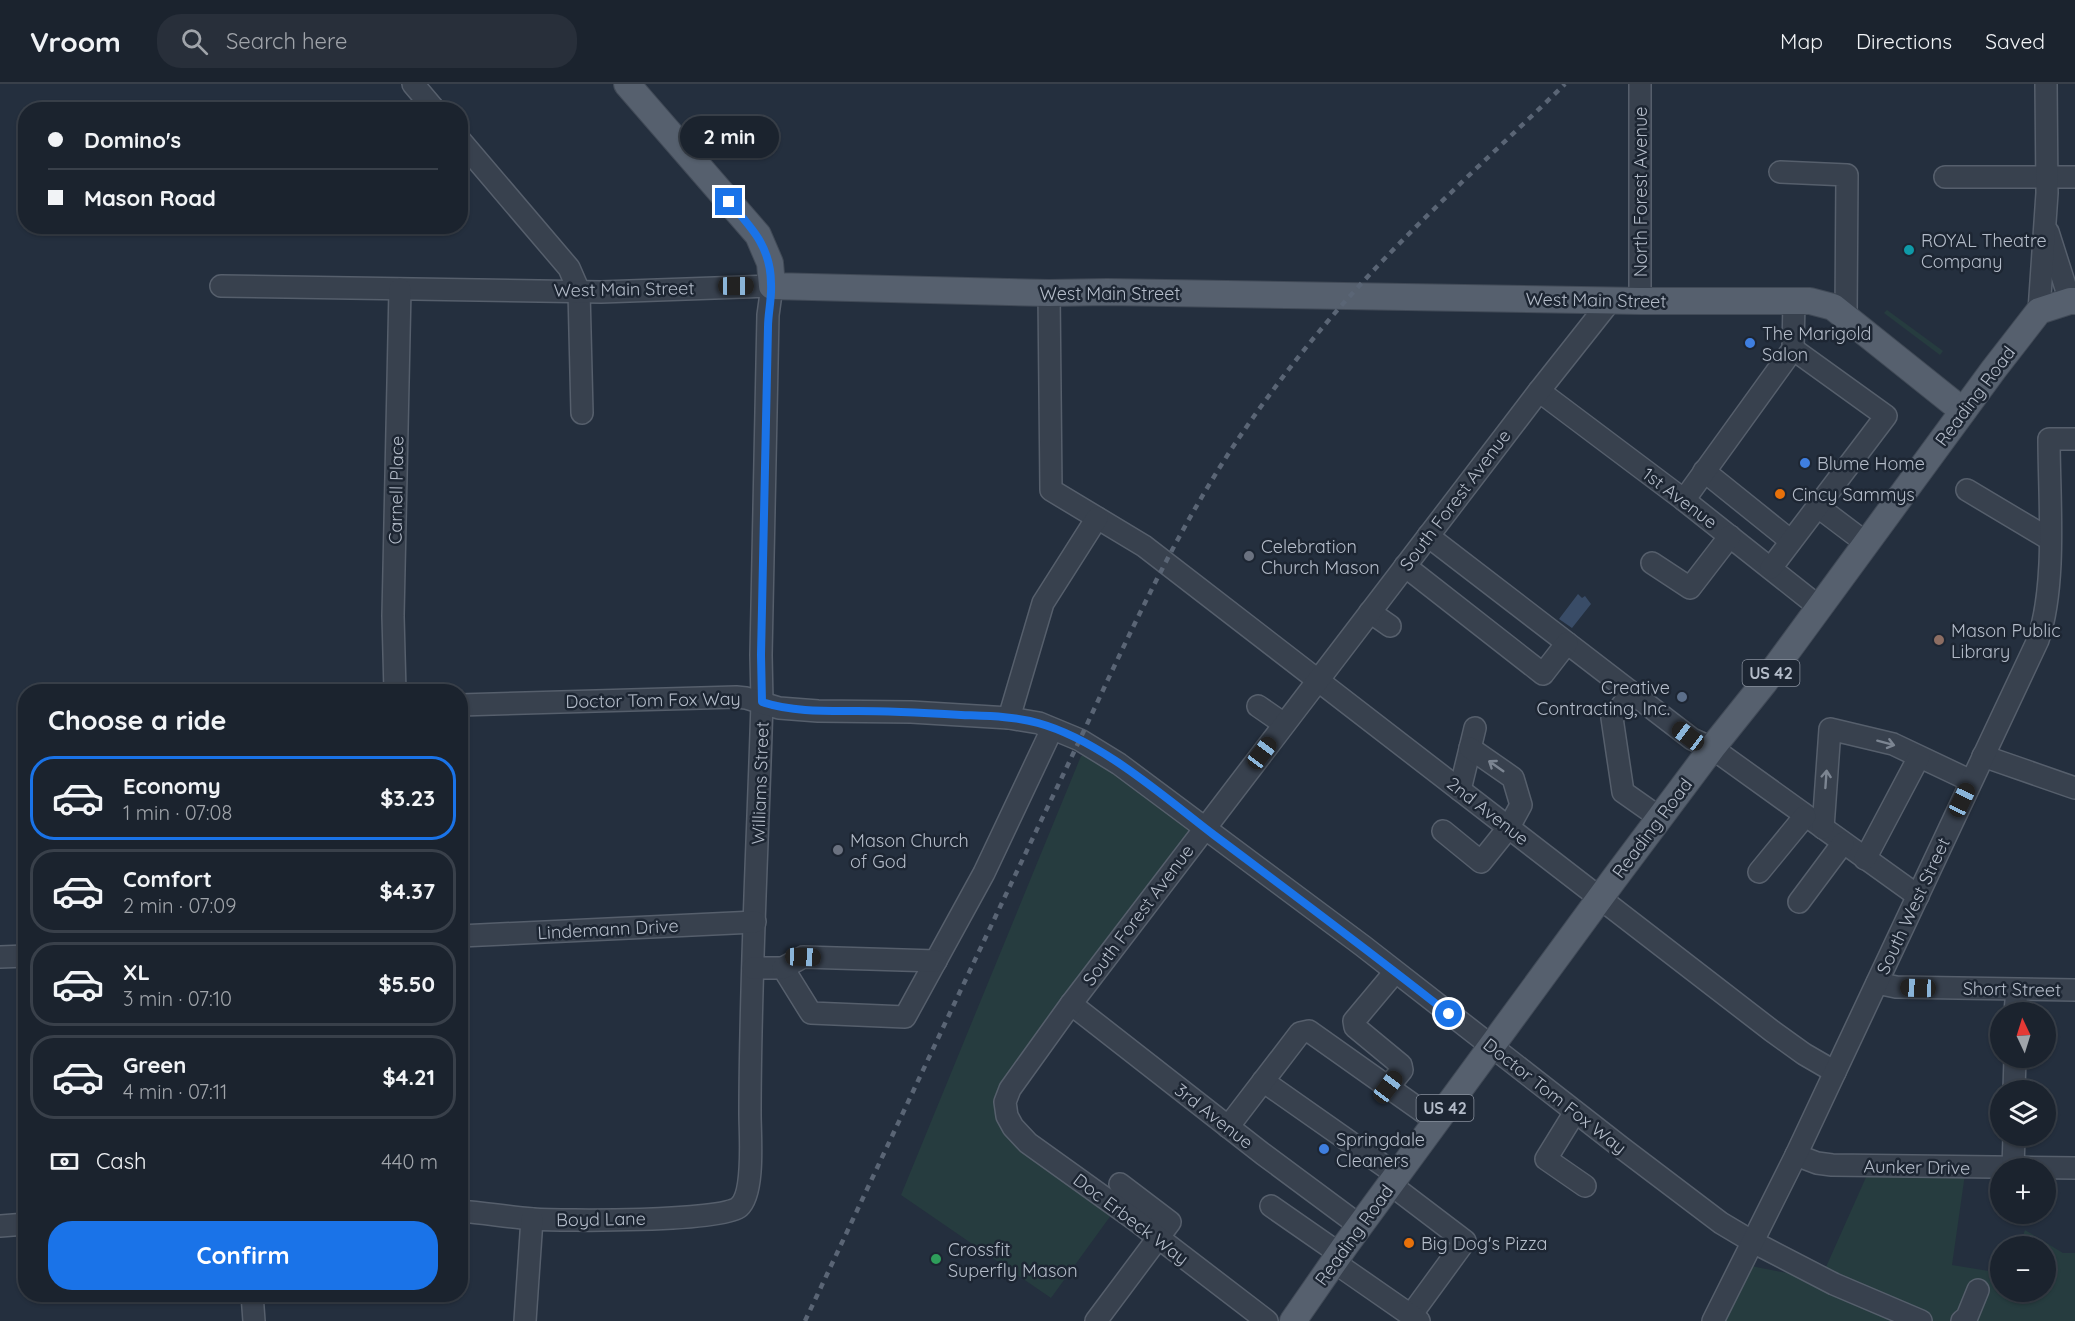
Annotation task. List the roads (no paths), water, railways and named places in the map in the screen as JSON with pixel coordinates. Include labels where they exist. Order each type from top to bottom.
[{"type":"main road","points":[[627,84],[758,235],[770,263],[772,286]]},
{"type":"main road","name":"West Main Street","points":[[772,286],[1049,293],[1810,301],[1833,308],[1963,411]]},
{"type":"main road","points":[[2038,311],[2072,301]]},
{"type":"main road","name":"Reading Road","points":[[1293,1321],[1490,1046],[1712,748],[1764,683],[2038,311]]},
{"type":"street","points":[[413,84],[428,102]]},
{"type":"street","name":"North Forest Avenue","points":[[1640,84],[1640,301]]},
{"type":"street","points":[[2038,311],[2046,177],[2046,84]]},
{"type":"street","points":[[468,149],[569,268],[579,291],[582,413]]},
{"type":"street","points":[[1780,172],[1847,175],[1846,318]]},
{"type":"street","points":[[1945,177],[2075,177]]},
{"type":"street","points":[[2044,220],[2072,301]]},
{"type":"street","name":"West Main Street","points":[[221,286],[579,291],[772,286]]},
{"type":"street","name":"Williams Street","points":[[740,1207],[745,1197],[750,1166],[750,1048],[762,702],[768,315],[772,286]]},
{"type":"street","name":"Carnell Place","points":[[395,684],[393,616],[400,289]]},
{"type":"street","name":"2nd Avenue","points":[[1049,293],[1051,490],[1144,546],[1772,1031],[1804,1054],[1835,1072]]},
{"type":"street","name":"South Forest Avenue","points":[[1005,1108],[1010,1089],[1071,1004],[1611,300]]},
{"type":"street","points":[[1684,500],[1793,349],[1794,301]]},
{"type":"street","points":[[1771,568],[1886,416],[1793,349]]},
{"type":"street","name":"1st Avenue","points":[[1539,391],[1684,500],[1819,607]]},
{"type":"street","name":"South West Street","points":[[1713,1321],[1796,1155],[2038,640],[2043,626],[2047,597],[2049,439],[2075,439]]},
{"type":"street","points":[[1704,471],[1791,541]]},
{"type":"street","points":[[1967,490],[2049,539]]},
{"type":"street","points":[[1817,506],[1866,543]]},
{"type":"street","points":[[1009,718],[1042,603],[1097,518]]},
{"type":"street","points":[[1428,536],[1692,739],[1712,748],[1918,896]]},
{"type":"street","points":[[1652,563],[1690,588],[1730,536]]},
{"type":"street","points":[[1405,566],[1543,674],[1567,643]]},
{"type":"street","points":[[1370,612],[1390,626]]},
{"type":"street","points":[[1632,693],[1612,718],[1623,792],[1660,818]]},
{"type":"street","name":"Doctor Tom Fox Way","points":[[468,705],[736,697],[780,708],[818,711],[910,712],[1009,718],[1039,723],[1080,740],[1111,759],[1205,828],[1721,1222],[1753,1242],[1834,1284],[1921,1321]]},
{"type":"street","points":[[1258,706],[1284,724]]},
{"type":"street","points":[[783,968],[811,1013],[905,1017],[984,873],[1052,729]]},
{"type":"street","points":[[1823,828],[1830,729],[1893,744],[1971,781]]},
{"type":"street","points":[[1443,831],[1481,862],[1509,827],[1521,805],[1513,777],[1472,738],[1460,790]]},
{"type":"street","points":[[1865,859],[1919,756]]},
{"type":"street","points":[[1983,756],[2075,788]]},
{"type":"street","points":[[1759,872],[1805,816]]},
{"type":"street","points":[[1798,902],[1843,843]]},
{"type":"street","name":"Lindemann Drive","points":[[468,936],[755,922]]},
{"type":"street","points":[[0,957],[18,956]]},
{"type":"street","points":[[753,968],[783,968],[803,957],[936,962]]},
{"type":"street","points":[[1388,1087],[1402,1070],[1401,1065],[1355,1027],[1354,1021],[1391,968]]},
{"type":"street","name":"Short Street","points":[[1876,983],[1896,987],[2075,990]]},
{"type":"street","points":[[2016,1002],[2017,990]]},
{"type":"street","name":"3rd Avenue","points":[[1071,1004],[1228,1127],[1360,1226]]},
{"type":"street","points":[[1228,1127],[1300,1033],[1309,1031],[1436,1121]]},
{"type":"street","points":[[1263,1081],[1393,1180],[1465,1241],[1415,1318],[1271,1206]]},
{"type":"street","name":"Doc Erbeck Way","points":[[1005,1108],[1013,1127],[1028,1143],[1159,1238],[1267,1321]]},
{"type":"street","points":[[1575,1112],[1546,1159],[1585,1186]]},
{"type":"street","name":"Aunker Drive","points":[[1796,1155],[1817,1163],[1832,1165],[1990,1168]]},
{"type":"street","name":"Aunker Drive","points":[[2056,1168],[2075,1168]]},
{"type":"street","points":[[1096,1321],[1170,1222],[1120,1184]]},
{"type":"street","name":"Boyd Lane","points":[[468,1212],[569,1220],[698,1217],[730,1213],[740,1207]]},
{"type":"street","points":[[525,1321],[532,1218]]},
{"type":"street","points":[[0,1226],[18,1225]]},
{"type":"street","points":[[1962,1321],[1967,1317],[1978,1290]]},
{"type":"street","points":[[253,1302],[254,1321]]},
{"type":"water","points":[[1578,594],[1582,598],[1585,596],[1591,604],[1572,628],[1559,619]]},
{"type":"railway","points":[[805,1321],[1147,598],[1218,470],[1282,378],[1350,296],[1428,214],[1565,84]]},
{"type":"place","name":"ROYAL Theatre Company","points":[[1909,250]]},
{"type":"place","name":"The Marigold Salon","points":[[1750,343]]},
{"type":"place","name":"Blume Home","points":[[1805,463]]},
{"type":"place","name":"Cincy Sammys","points":[[1780,494]]},
{"type":"place","name":"Celebration Church Mason","points":[[1249,556]]},
{"type":"place","name":"Mason Public Library","points":[[1939,640]]},
{"type":"place","name":"Creative Contracting, Inc.","points":[[1682,697]]},
{"type":"place","name":"Mason Church of God","points":[[838,850]]},
{"type":"place","name":"Springdale Cleaners","points":[[1324,1149]]},
{"type":"place","name":"Big Dog's Pizza","points":[[1409,1243]]},
{"type":"place","name":"Crossfit Superfly Mason","points":[[936,1259]]}]
